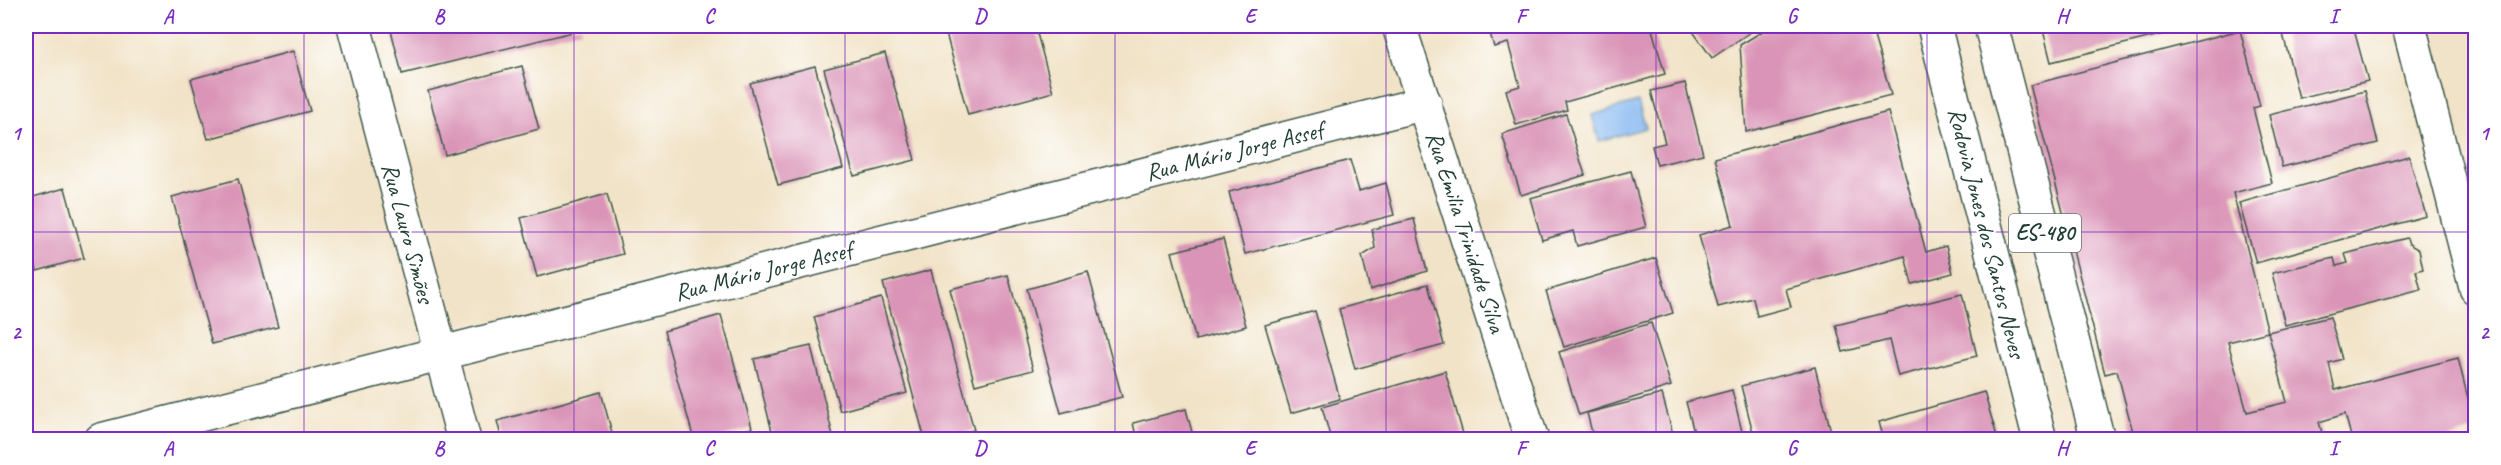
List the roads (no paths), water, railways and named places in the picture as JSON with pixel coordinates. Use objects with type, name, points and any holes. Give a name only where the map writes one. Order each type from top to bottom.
[{"type":"street","name":"Rua Lauro Simões","points":[[354,26],[464,440]]},
{"type":"street","name":"Rua Emilia Trinidade Silva","points":[[1399,26],[1532,440]]},
{"type":"street","name":"Rodovia Jones dos Santos Neves","points":[[1934,26],[2040,440]]},
{"type":"street","name":"ES-480","points":[[1991,26],[2098,440]]},
{"type":"street","points":[[2409,26],[2475,288]]},
{"type":"street","name":"Rua Mário Jorge Assef","points":[[101,440],[1425,103]]},
{"type":"water","points":[[1638,102],[1646,128],[1599,141],[1592,115]]}]
